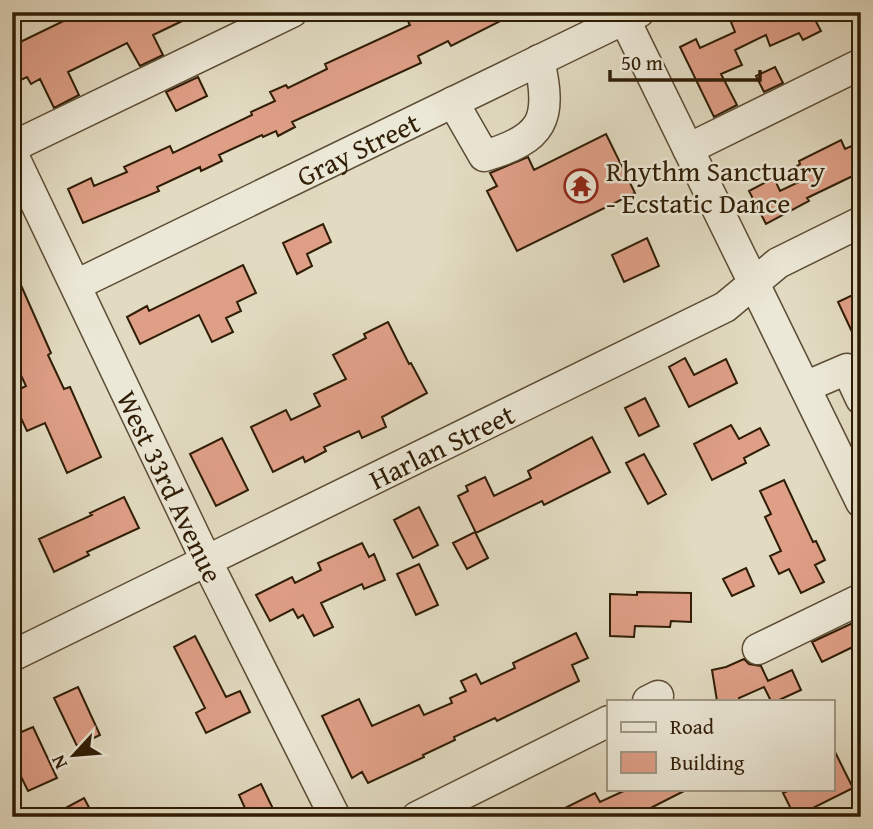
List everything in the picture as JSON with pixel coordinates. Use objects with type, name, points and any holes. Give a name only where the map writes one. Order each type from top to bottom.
[{"type":"street","points":[[12,147],[292,12]]},
{"type":"street","points":[[628,15],[688,149],[861,502]]},
{"type":"street","name":"Gray Street","points":[[76,285],[628,15]]},
{"type":"street","points":[[453,102],[484,156],[514,147],[531,134],[544,116],[545,88],[539,60]]},
{"type":"street","points":[[688,149],[861,64]]},
{"type":"street","name":"West 33rd Avenue","points":[[12,153],[207,562],[335,817]]},
{"type":"street","name":"Harlan Street","points":[[12,656],[725,307],[778,263],[861,222]]},
{"type":"street","points":[[805,387],[847,369],[861,399]]},
{"type":"street","points":[[824,426],[861,408]]},
{"type":"street","points":[[758,649],[861,598]]},
{"type":"street","points":[[417,817],[607,722]]},
{"type":"building","points":[[82,12],[201,12],[153,35],[163,55],[140,66],[127,43],[68,72],[79,95],[54,108],[40,79],[31,84],[27,77],[12,84],[12,46]]},
{"type":"building","points":[[403,12],[518,12],[451,46],[448,41],[418,56],[421,63],[292,122],[295,127],[278,136],[276,131],[263,137],[262,135],[219,155],[222,161],[201,171],[200,167],[157,187],[159,191],[83,223],[68,189],[91,178],[94,186],[127,172],[124,167],[170,146],[173,153],[252,115],[251,112],[275,101],[270,92],[286,85],[288,88],[327,69],[325,64],[410,25]]},
{"type":"building","points":[[752,12],[811,12],[821,31],[803,40],[799,33],[770,46],[766,35],[735,50],[742,65],[721,74],[737,105],[714,117],[680,47],[696,39],[700,48],[735,32],[731,22]]},
{"type":"building","points":[[775,67],[783,83],[764,92],[756,76]]},
{"type":"building","points":[[198,77],[207,96],[176,111],[166,92]]},
{"type":"building","points":[[606,134],[635,193],[517,251],[487,191],[497,186],[490,173],[528,157],[534,170]]},
{"type":"building","points":[[841,140],[845,149],[861,142],[861,172],[807,198],[809,201],[766,224],[749,191],[774,178],[780,191],[803,180],[797,166],[799,161]]},
{"type":"building","points":[[323,224],[331,242],[307,254],[312,266],[297,274],[283,243]]},
{"type":"building","points":[[647,238],[659,266],[624,282],[612,255]]},
{"type":"building","points":[[12,265],[51,353],[48,355],[64,389],[70,387],[101,457],[67,473],[45,423],[27,431],[12,399],[12,393],[26,386],[12,356]]},
{"type":"building","points":[[243,265],[256,293],[237,302],[241,311],[226,318],[233,332],[212,342],[199,315],[140,344],[127,317],[147,306],[149,311]]},
{"type":"building","points":[[861,291],[861,351],[838,302]]},
{"type":"building","points":[[388,322],[427,393],[382,417],[386,427],[362,438],[359,431],[324,447],[326,451],[305,462],[303,457],[273,472],[251,427],[286,410],[291,420],[320,406],[314,394],[346,379],[333,355],[366,338],[364,334]]},
{"type":"building","points":[[685,358],[694,375],[726,359],[737,383],[689,407],[669,367]]},
{"type":"building","points":[[645,398],[659,426],[639,436],[625,408]]},
{"type":"building","points":[[731,425],[739,439],[760,428],[769,445],[744,458],[746,463],[712,480],[694,444]]},
{"type":"building","points":[[592,437],[610,472],[544,505],[542,501],[476,533],[458,496],[468,491],[466,486],[485,477],[494,496],[531,478],[528,471]]},
{"type":"building","points":[[222,438],[248,490],[216,506],[190,454]]},
{"type":"building","points":[[644,454],[666,494],[648,504],[626,463]]},
{"type":"building","points":[[784,480],[813,542],[816,541],[825,560],[815,565],[824,582],[801,593],[789,569],[779,574],[770,556],[781,551],[765,517],[771,514],[760,491]]},
{"type":"building","points":[[124,497],[139,528],[87,552],[89,555],[54,572],[39,539]]},
{"type":"building","points":[[419,507],[438,545],[413,558],[394,520]]},
{"type":"building","points":[[475,532],[488,558],[467,569],[453,543]]},
{"type":"building","points":[[362,543],[369,557],[374,554],[385,580],[364,589],[362,584],[321,603],[333,627],[314,636],[303,615],[298,618],[293,609],[270,621],[256,595],[292,577],[295,583],[321,570],[318,563]]},
{"type":"building","points":[[419,564],[438,605],[416,615],[397,574]]},
{"type":"building","points":[[746,568],[754,586],[732,596],[723,579]]},
{"type":"building","points":[[637,592],[691,593],[691,622],[671,621],[670,627],[635,626],[634,637],[610,636],[610,594],[637,595]]},
{"type":"building","points":[[857,621],[861,629],[861,643],[822,662],[812,642]]},
{"type":"building","points":[[576,633],[588,658],[572,665],[579,681],[497,721],[495,718],[454,737],[455,740],[423,755],[424,757],[368,783],[362,772],[352,778],[322,716],[359,699],[372,726],[419,705],[424,715],[452,703],[450,698],[466,691],[461,681],[476,674],[481,684],[515,668],[513,663]]},
{"type":"building","points":[[195,636],[226,697],[240,691],[250,712],[206,733],[196,713],[205,708],[174,647]]},
{"type":"building","points":[[744,659],[749,664],[761,666],[768,681],[792,670],[801,690],[779,700],[770,700],[764,687],[740,700],[717,700],[712,670]]},
{"type":"building","points":[[78,687],[100,735],[77,746],[54,698]]},
{"type":"building","points":[[33,727],[57,778],[28,791],[12,758],[12,736]]},
{"type":"building","points":[[834,750],[853,788],[795,817],[783,793],[790,790],[834,790]]},
{"type":"building","points":[[261,784],[277,817],[249,817],[239,795]]},
{"type":"building","points":[[626,790],[686,790],[633,817],[547,817],[595,793],[600,802]]},
{"type":"building","points":[[84,798],[94,817],[49,817]]},
{"type":"place","name":"Rhythm Sanctuary - Ecstatic Dance","points":[[581,186]]}]
